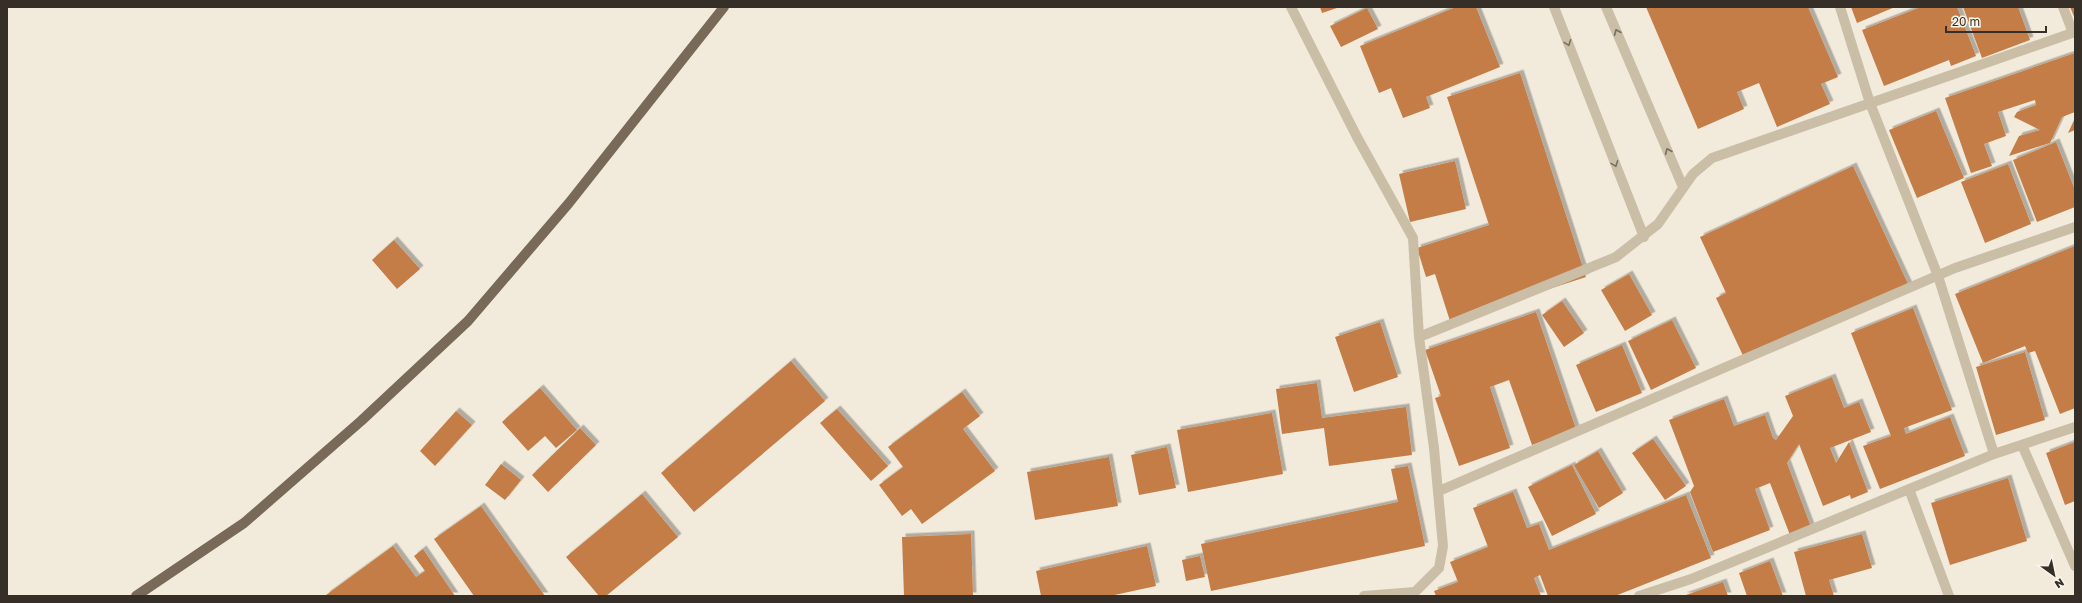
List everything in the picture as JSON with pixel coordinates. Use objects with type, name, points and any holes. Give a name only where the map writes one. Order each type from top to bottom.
[{"type":"main road","points":[[136,596],[244,524],[361,421],[468,321],[569,203],[724,7]]},
{"type":"street","points":[[1291,7],[1357,138],[1413,238],[1419,337],[1439,491],[1443,546],[1439,568],[1416,594],[1364,596]]},
{"type":"street","points":[[1554,7],[1644,237]]},
{"type":"street","points":[[1606,7],[1683,187]]},
{"type":"street","points":[[1840,7],[1870,103],[1938,276],[1994,454]]},
{"type":"street","points":[[1419,337],[1616,257],[1644,237],[1658,224],[1693,174],[1712,158],[2074,33],[2063,7]]},
{"type":"street","points":[[1439,491],[1955,268],[2075,227]]},
{"type":"street","points":[[1639,596],[1691,579],[1994,454],[2075,427]]},
{"type":"street","points":[[2022,445],[2075,566]]},
{"type":"street","points":[[1909,489],[1949,596]]},
{"type":"building","points":[[1320,7],[1340,7],[1322,13]]},
{"type":"building","points":[[1456,7],[1476,7],[1500,67],[1426,97],[1430,108],[1403,118],[1391,88],[1379,93],[1360,46]]},
{"type":"building","points":[[1646,7],[1808,7],[1838,77],[1821,84],[1830,104],[1777,127],[1759,83],[1737,92],[1744,109],[1698,129]]},
{"type":"building","points":[[1851,7],[1895,7],[1857,23]]},
{"type":"building","points":[[1921,7],[1957,7],[1976,56],[1951,66],[1949,60],[1884,86],[1862,30]]},
{"type":"building","points":[[1963,7],[2018,7],[2030,40],[1982,58]]},
{"type":"building","points":[[2070,7],[2075,7],[2075,19]]},
{"type":"building","points":[[1367,8],[1378,29],[1341,47],[1330,26]]},
{"type":"building","points":[[2075,53],[2075,112],[2062,117],[2050,143],[2009,156],[2019,136],[2040,130],[2014,117],[2017,112],[2036,105],[2035,100],[1998,112],[2006,136],[1984,144],[1992,166],[1971,173],[1945,98]]},
{"type":"building","points":[[1520,73],[1586,277],[1450,321],[1435,274],[1426,277],[1417,248],[1489,225],[1447,97]]},
{"type":"building","points":[[1936,111],[1964,178],[1917,198],[1889,130]]},
{"type":"building","points":[[2075,118],[2075,130],[2068,133]]},
{"type":"building","points":[[2056,142],[2075,190],[2075,207],[2037,222],[2013,160]]},
{"type":"building","points":[[1455,161],[1466,209],[1410,222],[1399,174]]},
{"type":"building","points":[[2008,164],[2031,224],[1985,243],[1961,182]]},
{"type":"building","points":[[1853,166],[1909,286],[1746,362],[1716,298],[1726,293],[1700,237]]},
{"type":"building","points":[[394,240],[420,269],[397,289],[372,260]]},
{"type":"building","points":[[2075,246],[2075,408],[2060,414],[2035,351],[2028,353],[2025,346],[1983,363],[1955,294]]},
{"type":"building","points":[[1629,274],[1652,315],[1625,331],[1601,290]]},
{"type":"building","points":[[1562,301],[1584,333],[1564,347],[1542,315]]},
{"type":"building","points":[[1913,308],[1952,410],[1904,428],[1906,434],[1950,417],[1965,456],[1880,489],[1863,446],[1891,436],[1851,333]]},
{"type":"building","points":[[1536,312],[1576,429],[1532,445],[1509,380],[1490,387],[1510,448],[1459,466],[1435,398],[1441,396],[1425,350]]},
{"type":"building","points":[[1672,320],[1696,368],[1651,390],[1628,341]]},
{"type":"building","points":[[1380,322],[1398,377],[1354,392],[1335,337]]},
{"type":"building","points":[[1622,345],[1642,393],[1596,412],[1576,365]]},
{"type":"building","points":[[2025,352],[2045,420],[1996,435],[1976,367]]},
{"type":"building","points":[[791,361],[825,401],[694,512],[661,473]]},
{"type":"building","points":[[1832,377],[1844,408],[1859,402],[1871,432],[1830,448],[1836,463],[1849,442],[1868,492],[1851,499],[1850,495],[1823,506],[1799,444],[1787,463],[1811,527],[1790,535],[1770,483],[1755,489],[1770,530],[1713,552],[1690,492],[1694,486],[1669,420],[1724,399],[1734,426],[1765,415],[1773,438],[1776,440],[1793,416],[1785,396]]},
{"type":"building","points":[[1317,383],[1322,418],[1406,407],[1412,455],[1329,466],[1324,428],[1282,434],[1276,389]]},
{"type":"building","points":[[540,388],[577,430],[556,448],[545,436],[528,451],[502,422]]},
{"type":"building","points":[[962,392],[980,416],[963,429],[995,471],[922,524],[911,509],[902,516],[879,485],[903,467],[888,447]]},
{"type":"building","points":[[837,409],[888,466],[871,481],[820,423]]},
{"type":"building","points":[[456,411],[472,425],[435,466],[420,451]]},
{"type":"building","points":[[1272,413],[1283,474],[1188,492],[1177,430]]},
{"type":"building","points":[[580,428],[596,445],[548,492],[532,475]]},
{"type":"building","points":[[1653,439],[1686,486],[1665,500],[1632,453]]},
{"type":"building","points":[[2075,442],[2075,501],[2065,505],[2046,453]]},
{"type":"building","points":[[1167,447],[1176,488],[1139,495],[1131,455]]},
{"type":"building","points":[[1598,451],[1623,493],[1599,508],[1574,465]]},
{"type":"building","points":[[1109,457],[1118,506],[1035,520],[1027,472]]},
{"type":"building","points":[[501,464],[521,480],[505,500],[485,485]]},
{"type":"building","points":[[1572,465],[1596,514],[1552,536],[1528,487]]},
{"type":"building","points":[[1408,466],[1425,546],[1211,591],[1201,544],[1398,502],[1391,469]]},
{"type":"building","points":[[2008,478],[2027,541],[1950,565],[1931,503]]},
{"type":"building","points":[[1513,492],[1527,528],[1539,524],[1549,550],[1686,495],[1711,558],[1615,596],[1548,596],[1540,575],[1534,578],[1541,596],[1436,596],[1434,591],[1458,582],[1450,562],[1488,547],[1473,508]]},
{"type":"building","points":[[642,494],[678,537],[606,596],[599,596],[566,557]]},
{"type":"building","points":[[481,506],[545,596],[474,596],[434,539]]},
{"type":"building","points":[[971,534],[973,596],[904,596],[902,537]]},
{"type":"building","points":[[1862,534],[1872,568],[1829,580],[1834,596],[1806,596],[1794,552]]},
{"type":"building","points":[[393,546],[416,577],[425,571],[414,556],[423,549],[455,596],[326,595]]},
{"type":"building","points":[[1147,546],[1156,586],[1110,596],[1041,596],[1036,571]]},
{"type":"building","points":[[1200,556],[1205,577],[1186,581],[1182,560]]},
{"type":"building","points":[[1770,561],[1783,596],[1747,596],[1739,573]]},
{"type":"building","points":[[1723,582],[1728,596],[1683,596]]}]
